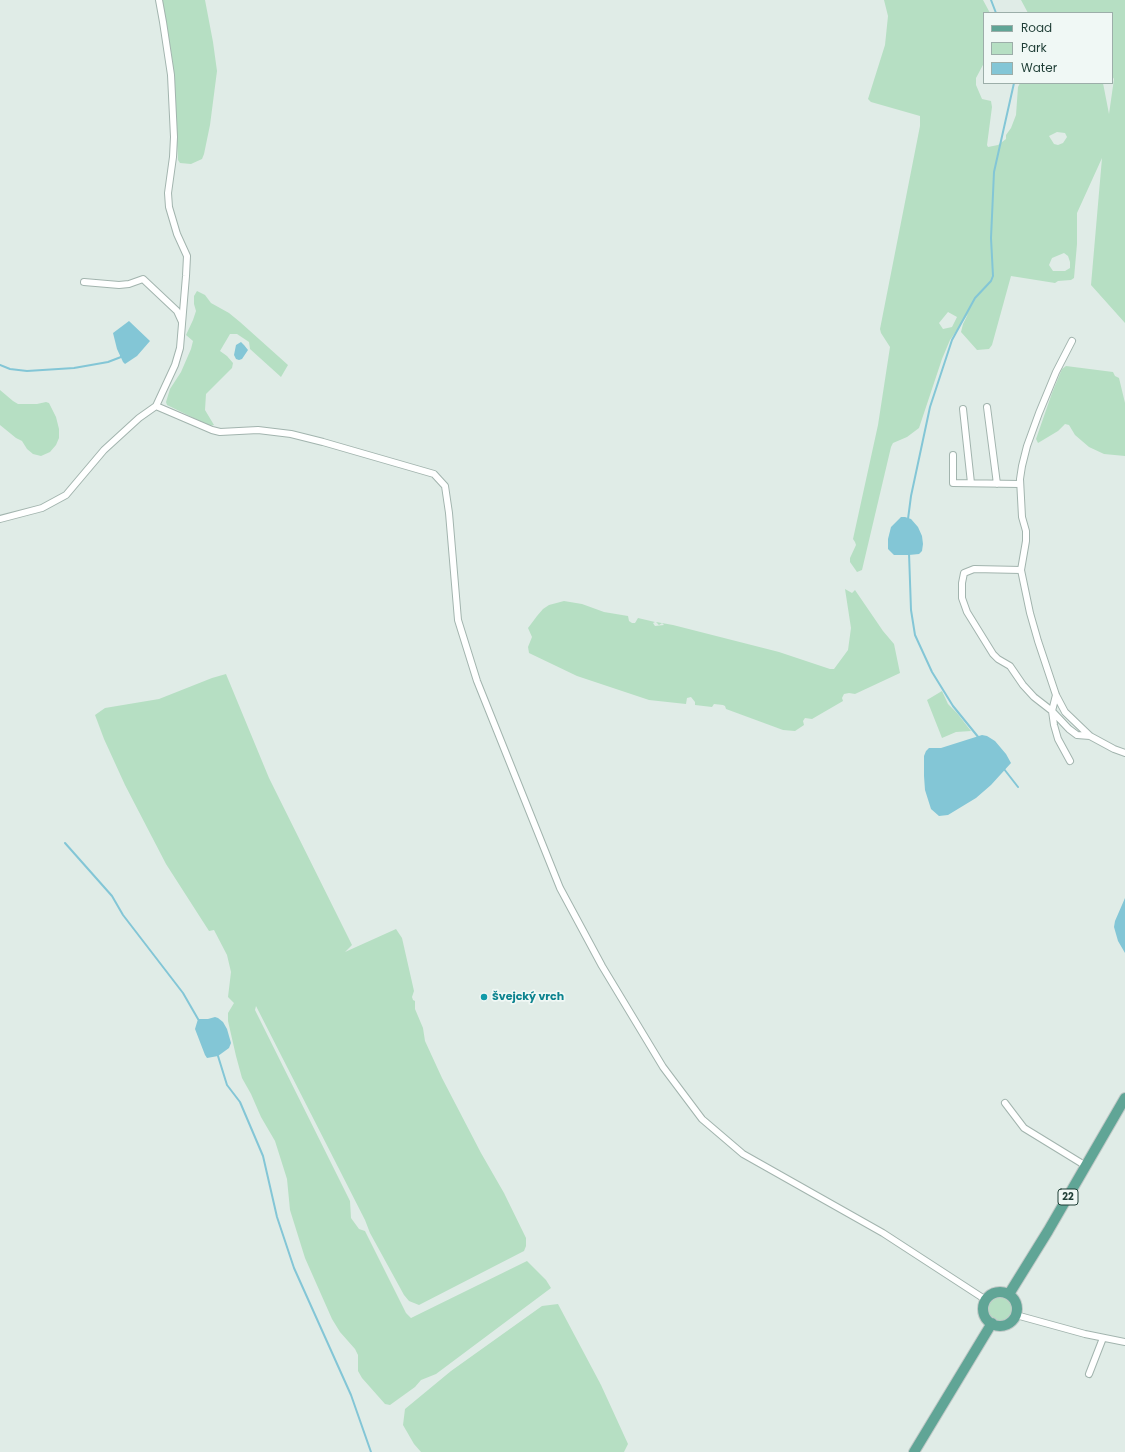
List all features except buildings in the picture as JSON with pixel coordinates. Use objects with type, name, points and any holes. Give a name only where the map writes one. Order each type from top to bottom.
[{"type":"main road","name":"22","points":[[1009,1294],[1125,1098]]},
{"type":"main road","points":[[998,1292],[1009,1294],[1017,1305],[1016,1315],[1012,1321],[1006,1325],[998,1326],[992,1323],[984,1314],[986,1300],[991,1295],[998,1292]]},
{"type":"main road","points":[[914,1452],[992,1323]]},
{"type":"street","points":[[0,518],[42,508],[66,495],[104,450],[139,418],[156,406],[175,365],[180,348],[183,323],[186,256],[177,234],[169,207],[168,193],[174,137],[171,75],[164,22],[159,0]]},
{"type":"street","points":[[84,282],[119,285],[129,284],[143,279],[177,311],[183,323]]},
{"type":"street","points":[[1072,341],[1056,372],[1027,446],[1020,479],[1022,517],[1026,531],[1026,541],[1021,570],[1030,613],[1056,695],[1065,712],[1090,736],[1114,749],[1125,753]]},
{"type":"street","points":[[156,406],[216,431],[258,430],[291,434],[434,474],[440,479],[445,486],[447,499],[458,620],[477,681],[560,888],[602,966],[663,1067],[702,1119],[743,1154],[884,1233],[986,1300]]},
{"type":"street","points":[[987,407],[997,484]]},
{"type":"street","points":[[963,409],[971,483]]},
{"type":"street","points":[[952,455],[953,483],[1020,484]]},
{"type":"street","points":[[1021,570],[985,569],[968,570],[964,573],[962,598],[967,612],[993,654],[998,659],[1010,666],[1030,693],[1052,711],[1077,735],[1090,736]]},
{"type":"street","points":[[1056,695],[1052,711],[1058,739],[1070,761]]},
{"type":"street","points":[[1005,1103],[1024,1128],[1086,1166]]},
{"type":"street","points":[[1016,1315],[1042,1323],[1125,1342]]},
{"type":"street","points":[[1090,1374],[1103,1338]]},
{"type":"green space","points":[[162,0],[205,0],[213,42],[217,71],[210,125],[202,159],[191,164],[180,163],[178,160],[172,57]]},
{"type":"green space","points":[[884,0],[983,0],[989,12],[983,12],[983,65],[976,78],[976,85],[982,99],[991,101],[992,107],[988,147],[998,145],[1006,139],[1006,135],[1011,128],[1016,115],[1020,84],[1103,84],[1109,114],[1114,79],[1113,12],[1027,12],[1021,0],[1125,0],[1125,323],[1091,285],[1102,158],[1077,213],[1077,244],[1074,278],[1055,283],[1011,276],[992,345],[989,349],[977,350],[961,332],[968,314],[950,340],[942,359],[919,428],[907,437],[893,443],[891,447],[862,570],[857,572],[850,562],[850,558],[856,545],[853,539],[878,425],[890,347],[880,329],[920,126],[920,116],[871,102],[868,99],[885,45],[888,16]],"holes":[[[1057,132],[1065,133],[1067,137],[1063,143],[1058,145],[1054,144],[1049,136]],[[1064,253],[1068,256],[1070,268],[1065,271],[1053,271],[1049,265],[1052,258]],[[948,312],[957,317],[952,327],[943,329],[939,323]]]},
{"type":"green space","points":[[197,291],[205,295],[211,303],[229,313],[288,365],[281,377],[250,349],[249,342],[237,334],[230,334],[220,351],[233,363],[232,368],[206,394],[205,410],[214,425],[210,426],[167,405],[166,402],[170,389],[181,372],[191,349],[193,341],[186,335],[196,311],[194,296]]},
{"type":"green space","points":[[1066,366],[1113,372],[1115,376],[1119,378],[1125,403],[1125,456],[1104,454],[1089,447],[1075,435],[1069,425],[1065,424],[1058,431],[1038,443],[1036,439],[1052,393],[1062,369]]},
{"type":"green space","points":[[0,390],[18,404],[49,403],[56,417],[59,429],[59,438],[56,445],[50,452],[41,456],[33,454],[27,449],[22,441],[0,425]]},
{"type":"green space","points":[[845,589],[852,593],[855,590],[883,631],[894,644],[900,673],[855,694],[844,694],[842,698],[843,701],[812,719],[805,718],[803,721],[804,725],[795,731],[783,730],[726,709],[723,705],[714,704],[712,707],[695,705],[695,702],[691,697],[687,698],[686,704],[649,700],[577,676],[529,653],[528,647],[532,637],[528,628],[543,609],[549,605],[564,601],[582,604],[604,612],[628,616],[629,621],[632,623],[635,623],[638,618],[655,622],[653,623],[655,626],[664,625],[662,623],[779,652],[834,669],[848,650],[851,628]]},
{"type":"green space","points":[[226,674],[269,778],[352,945],[345,952],[396,929],[402,938],[414,991],[412,997],[415,1001],[415,1009],[423,1028],[425,1041],[442,1078],[481,1153],[504,1193],[526,1238],[526,1246],[524,1251],[419,1305],[409,1301],[404,1295],[370,1233],[365,1220],[256,1006],[255,1010],[350,1201],[351,1218],[359,1229],[365,1231],[406,1313],[411,1318],[527,1261],[546,1280],[551,1288],[436,1374],[421,1380],[415,1387],[390,1405],[385,1404],[362,1378],[358,1371],[358,1355],[332,1319],[305,1258],[290,1210],[287,1179],[275,1141],[261,1117],[242,1078],[236,1056],[228,1021],[228,1013],[234,1003],[228,997],[231,972],[227,955],[214,930],[209,931],[166,864],[125,785],[95,715],[105,708],[159,699]]},
{"type":"green space","points":[[942,691],[948,704],[971,731],[956,732],[942,738],[927,700]]},
{"type":"green space","points":[[1000,1296],[1009,1300],[1013,1309],[1009,1318],[1000,1322],[991,1318],[987,1309],[991,1300]]},
{"type":"green space","points":[[558,1304],[601,1385],[628,1444],[624,1452],[421,1452],[414,1444],[403,1425],[405,1409],[451,1371],[542,1306]]},
{"type":"water","points":[[129,321],[150,341],[137,356],[125,364],[117,349],[113,333]]},
{"type":"water","points":[[241,342],[248,350],[242,359],[239,360],[236,359],[234,355],[236,345]]},
{"type":"water","points":[[901,517],[911,519],[918,527],[922,536],[923,544],[922,551],[919,554],[894,555],[888,549],[888,539],[891,527]]},
{"type":"water","points":[[982,735],[995,741],[1006,754],[1011,763],[991,785],[976,798],[948,815],[939,816],[931,809],[925,790],[924,756],[926,751],[929,748],[941,748]]},
{"type":"water","points":[[1125,898],[1125,953],[1118,941],[1114,927]]},
{"type":"water","points":[[215,1017],[223,1022],[227,1029],[231,1043],[229,1048],[218,1056],[207,1058],[195,1029],[198,1019]]},
{"type":"waterway","points":[[991,0],[996,12]]},
{"type":"waterway","points":[[908,519],[911,496],[930,407],[952,340],[975,298],[991,281],[993,276],[991,238],[994,172],[1014,84]]},
{"type":"waterway","points":[[0,365],[10,369],[27,371],[74,368],[108,362],[121,357],[121,355]]},
{"type":"waterway","points":[[909,553],[911,610],[915,635],[932,672],[953,706],[979,738]]},
{"type":"waterway","points":[[1004,769],[1018,787]]},
{"type":"waterway","points":[[65,843],[112,896],[123,915],[183,993],[198,1019]]},
{"type":"waterway","points":[[218,1056],[227,1085],[240,1102],[263,1156],[277,1217],[294,1268],[351,1395],[371,1452]]},
{"type":"place","name":"Švejcký vrch","points":[[484,997]]}]
